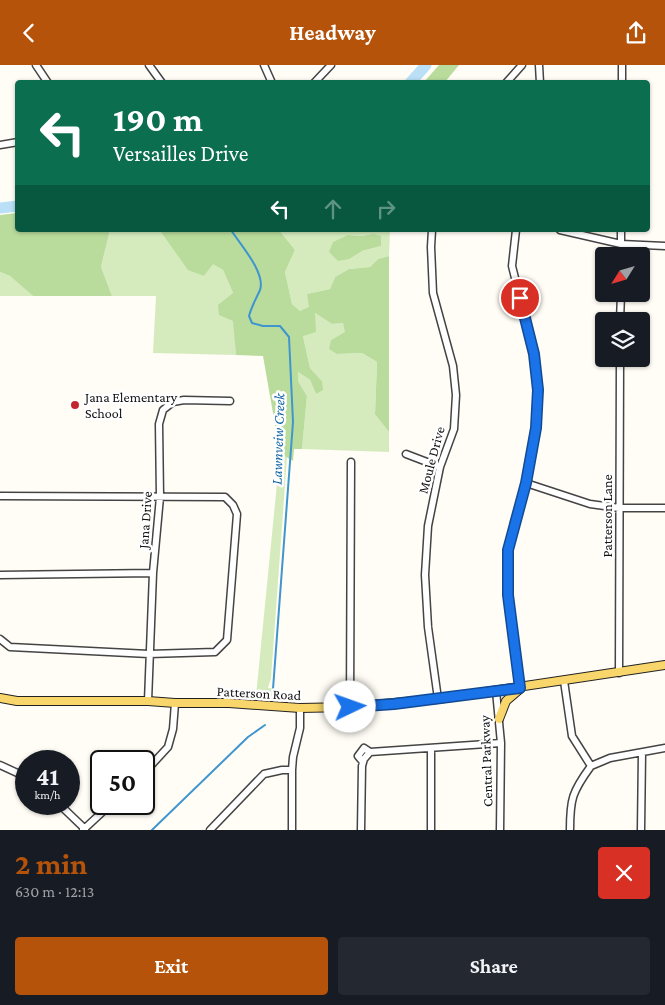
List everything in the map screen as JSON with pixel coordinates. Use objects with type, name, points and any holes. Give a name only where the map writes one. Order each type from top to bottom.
[{"type":"main road","name":"Patterson Road","points":[[0,698],[16,701],[148,701],[230,703],[300,708],[350,707],[438,699],[665,665]]},
{"type":"main road","points":[[499,719],[506,701],[520,688]]},
{"type":"street","points":[[36,65],[46,80]]},
{"type":"street","points":[[149,65],[160,80]]},
{"type":"street","points":[[264,65],[271,80]]},
{"type":"street","points":[[317,80],[330,65]]},
{"type":"street","points":[[509,80],[522,65]]},
{"type":"street","points":[[539,65],[540,80]]},
{"type":"street","points":[[622,65],[622,80]]},
{"type":"street","points":[[0,145],[15,142]]},
{"type":"street","name":"Moule Drive","points":[[432,232],[433,293],[453,366],[456,395],[454,429],[440,467],[428,525],[425,575],[428,627],[438,699]]},
{"type":"street","points":[[516,232],[512,266],[534,354],[538,390],[536,428],[526,483],[508,550],[508,595],[520,688]]},
{"type":"street","points":[[569,232],[621,244],[665,246]]},
{"type":"street","points":[[621,232],[621,244]]},
{"type":"street","name":"Patterson Lane","points":[[619,673],[620,367]]},
{"type":"street","name":"Jana Drive","points":[[148,701],[153,573],[160,497],[160,423],[164,410],[173,402],[230,401]]},
{"type":"street","points":[[406,454],[440,467]]},
{"type":"street","points":[[350,707],[351,462]]},
{"type":"street","points":[[526,483],[590,504],[619,508],[665,508]]},
{"type":"street","points":[[0,496],[225,497],[233,505],[237,514],[227,640],[216,652],[149,654],[10,647],[0,639]]},
{"type":"street","points":[[0,575],[153,573]]},
{"type":"street","points":[[564,681],[572,736],[591,766]]},
{"type":"street","name":"Central Parkway","points":[[496,691],[501,743],[500,830]]},
{"type":"street","points":[[155,761],[168,747],[173,729],[174,703]]},
{"type":"street","points":[[292,830],[292,770],[300,728],[300,708]]},
{"type":"street","points":[[362,830],[363,762],[370,752],[501,743]]},
{"type":"street","points":[[431,830],[432,748]]},
{"type":"street","points":[[570,830],[570,804],[578,785],[591,766],[610,758],[665,748]]},
{"type":"street","points":[[641,830],[642,753]]},
{"type":"street","points":[[0,765],[15,772]]},
{"type":"street","points":[[210,830],[264,775],[282,769],[292,770]]},
{"type":"street","points":[[70,815],[84,829],[99,815]]},
{"type":"green space","points":[[439,65],[459,65],[447,80],[426,80]]},
{"type":"green space","points":[[15,213],[15,232],[110,232],[101,267],[112,296],[33,296],[10,276],[0,272],[0,215]]},
{"type":"green space","points":[[110,232],[162,232],[204,276],[213,263],[223,270],[233,293],[236,355],[153,353],[156,296],[112,296],[101,267]]},
{"type":"green space","points":[[161,232],[281,232],[295,250],[285,272],[292,304],[300,311],[309,307],[307,294],[330,289],[335,277],[349,269],[370,267],[378,259],[389,256],[389,432],[375,414],[377,362],[362,353],[337,354],[329,349],[331,340],[345,332],[343,323],[332,324],[315,313],[316,332],[303,336],[310,368],[322,381],[323,390],[316,394],[310,380],[298,372],[298,381],[307,396],[302,449],[294,449],[293,461],[280,453],[263,356],[236,355],[233,321],[219,315],[218,305],[233,293],[223,270],[213,264],[204,276],[188,270]]},
{"type":"green space","points":[[281,232],[390,232],[389,256],[378,259],[370,267],[349,269],[335,277],[330,289],[307,294],[310,308],[300,311],[292,304],[285,272],[295,250]],"holes":[[[373,234],[381,246],[362,251],[348,235],[362,236]]]},
{"type":"green space","points":[[373,234],[381,236],[381,246],[362,251],[349,259],[338,261],[329,252],[333,242],[348,235],[362,236]]},
{"type":"green space","points":[[0,272],[10,276],[33,296],[0,296]]},
{"type":"green space","points":[[315,313],[332,324],[343,323],[346,332],[331,340],[337,354],[362,353],[377,362],[375,413],[389,432],[389,452],[302,449],[307,396],[298,381],[298,372],[310,380],[316,394],[322,381],[310,368],[303,336]]},
{"type":"green space","points":[[280,453],[287,457],[271,678],[268,688],[277,689],[277,697],[256,696]]},
{"type":"waterway","points":[[413,80],[426,65]]},
{"type":"waterway","points":[[0,208],[15,206]]},
{"type":"waterway","name":"Lawnveiw Creek","points":[[232,232],[256,267],[261,283],[249,316],[252,323],[263,326],[280,326],[289,337],[293,422],[273,689]]},
{"type":"waterway","name":"Lawnveiw Creek","points":[[152,830],[248,737],[265,725]]},
{"type":"place","name":"Jana Elementary School","points":[[75,405]]},
{"type":"route","points":[[350,707],[394,704],[520,688],[508,595],[508,550],[526,483],[536,428],[538,390],[534,354],[520,298]]}]
